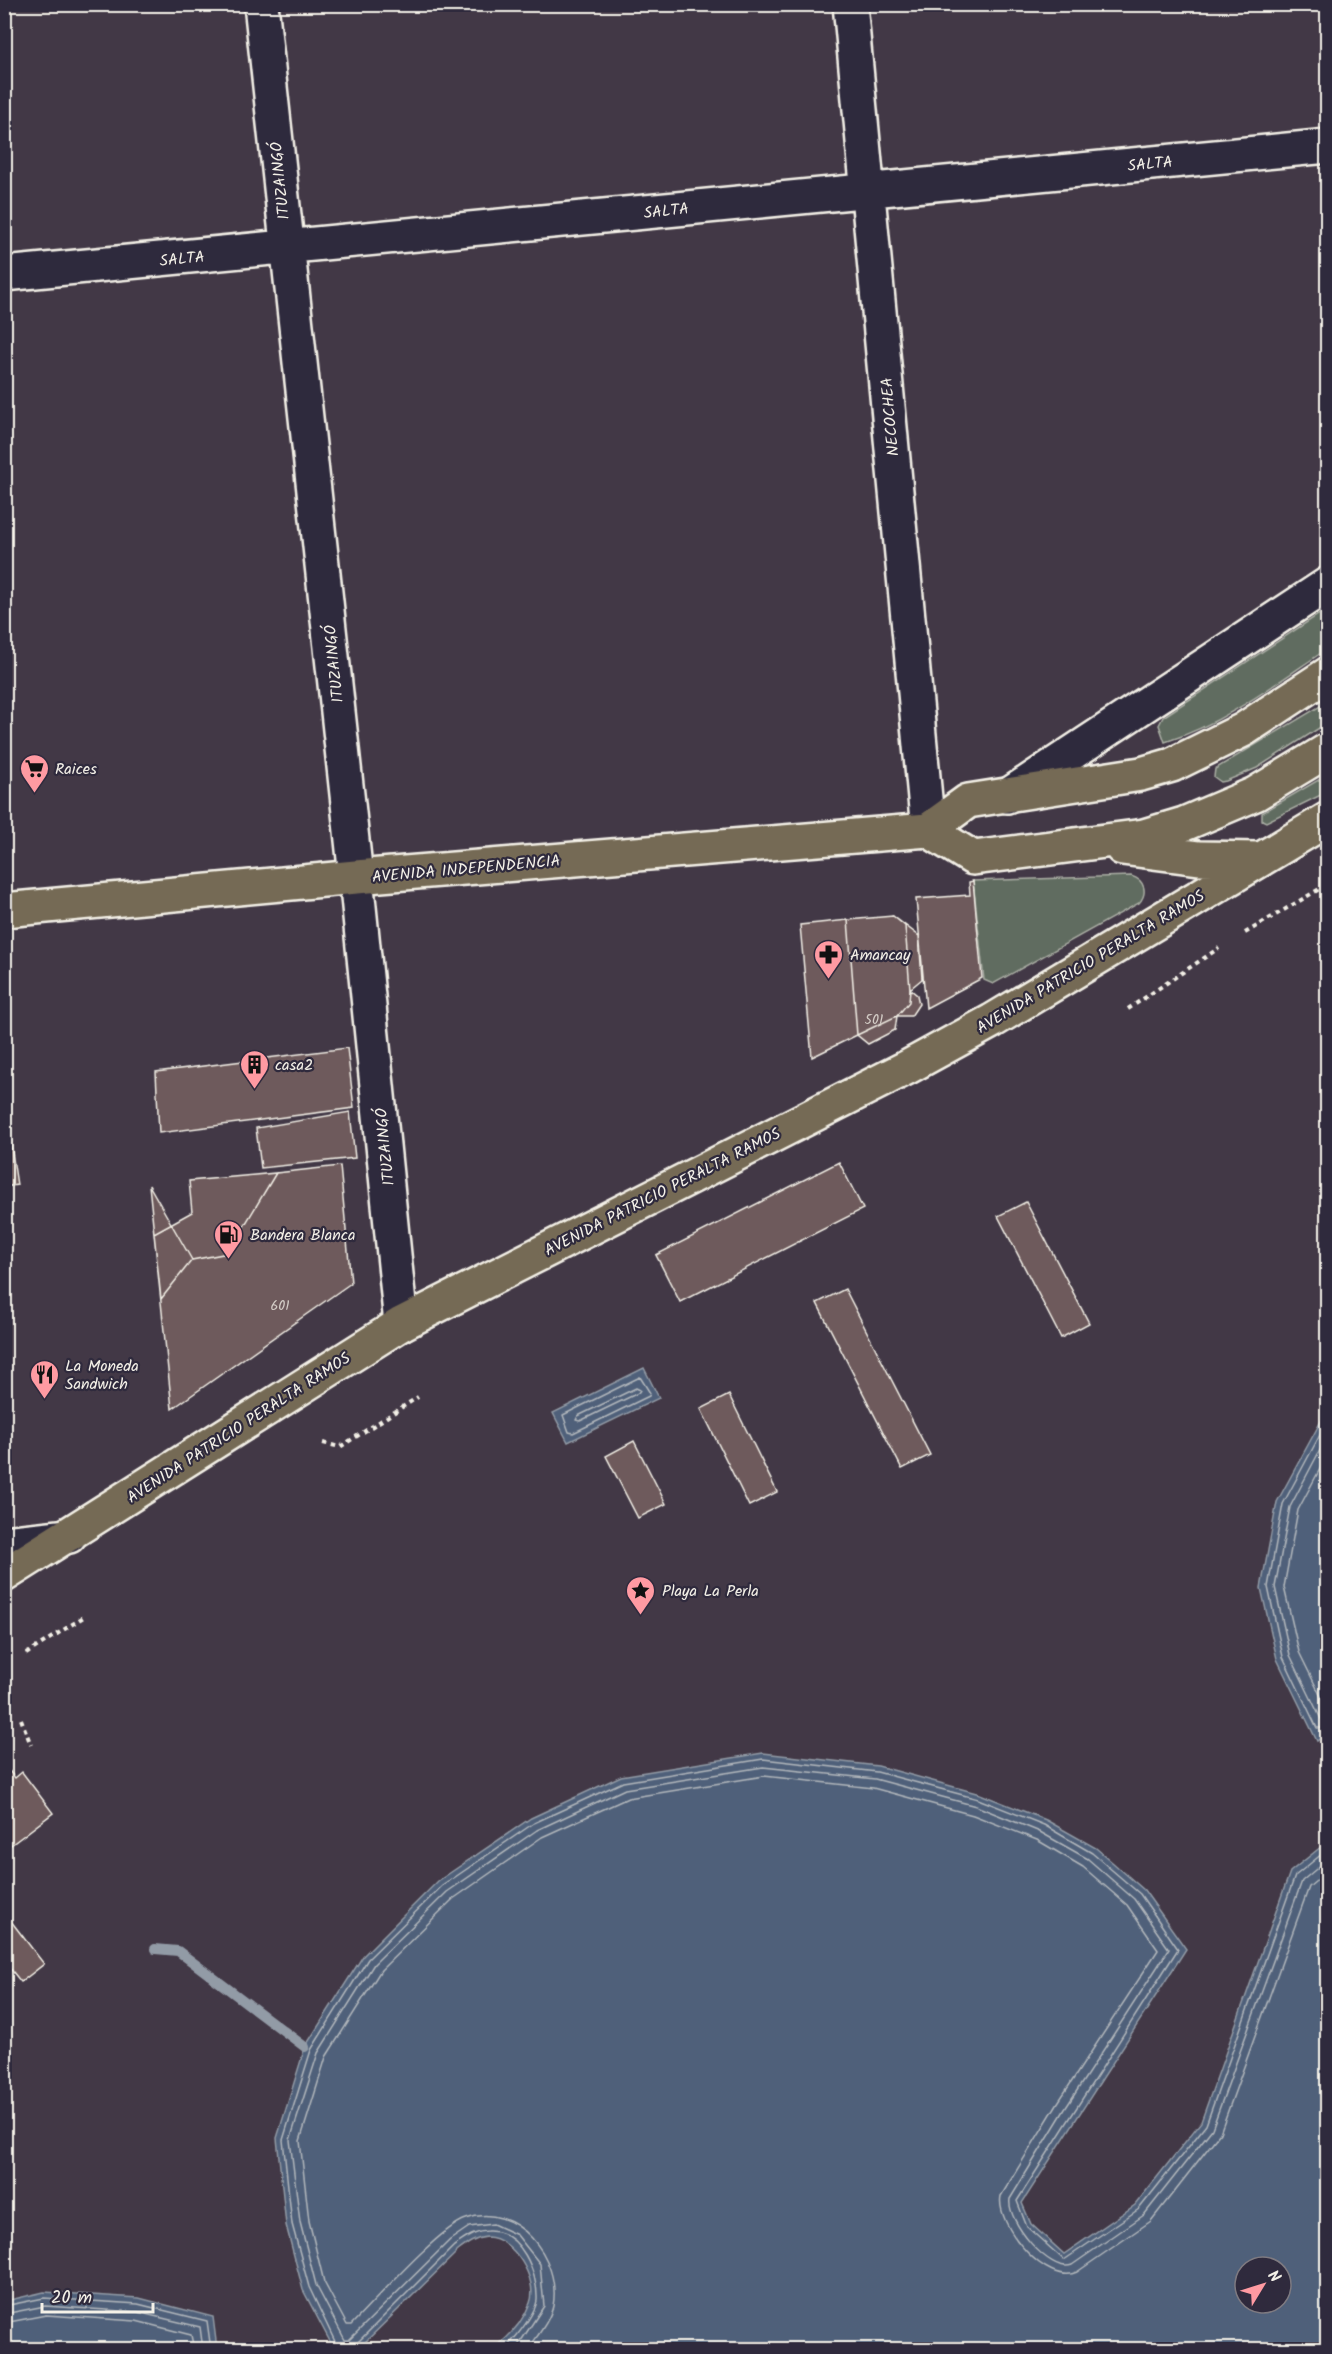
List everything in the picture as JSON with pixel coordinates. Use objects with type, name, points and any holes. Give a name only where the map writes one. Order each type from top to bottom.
[{"type":"main road","points":[[1328,674],[1243,730],[1172,765],[1141,774],[968,801],[928,830],[973,858],[1144,836],[1184,824],[1255,794],[1328,750]]},
{"type":"main road","name":"AVENIDA PATRICIO PERALTA RAMOS","points":[[4,1575],[401,1324],[908,1067],[1154,925],[1258,859],[1328,819]]},
{"type":"main road","name":"AVENIDA INDEPENDENCIA","points":[[4,910],[356,877],[928,830]]},
{"type":"main road","points":[[1090,844],[1199,858],[1258,859]]},
{"type":"street","name":"ITUZAINGÓ","points":[[261,4],[356,877],[401,1324]]},
{"type":"street","name":"NECOCHEA","points":[[850,4],[928,830]]},
{"type":"street","name":"SALTA","points":[[4,274],[1328,146]]},
{"type":"street","points":[[1006,796],[1328,584]]},
{"type":"street","points":[[4,1543],[69,1536]]},
{"type":"path","points":[[1245,933],[1328,884]]},
{"type":"path","points":[[1128,1009],[1219,948]]},
{"type":"path","points":[[323,1443],[340,1447],[418,1397]]},
{"type":"path","points":[[26,1654],[85,1616]]},
{"type":"path","points":[[21,1719],[31,1745]]},
{"type":"green space","points":[[1327,609],[1327,649],[1229,713],[1165,742],[1159,725],[1163,717]]},
{"type":"green space","points":[[1327,702],[1327,723],[1257,768],[1226,781],[1221,782],[1214,777],[1215,769]]},
{"type":"green space","points":[[1327,775],[1327,792],[1266,822],[1262,820],[1262,813]]},
{"type":"green space","points":[[1131,876],[1139,880],[1144,887],[1144,895],[1139,903],[993,984],[984,980],[973,881]]},
{"type":"water","points":[[644,1368],[659,1398],[568,1442],[553,1413]]},
{"type":"water","points":[[1327,1410],[1328,1732],[1317,1741],[1277,1659],[1261,1588],[1277,1502]]},
{"type":"water","points":[[763,1753],[878,1766],[980,1794],[1046,1820],[1096,1848],[1144,1890],[1186,1949],[1022,2203],[1031,2224],[1064,2254],[1135,2205],[1201,2122],[1290,1872],[1327,1842],[1327,2349],[493,2349],[519,2323],[527,2310],[532,2294],[531,2283],[522,2261],[506,2244],[487,2237],[475,2240],[458,2251],[358,2349],[334,2349],[303,2290],[286,2225],[277,2138],[305,2047],[363,1956],[438,1881],[531,1818],[621,1776]]},
{"type":"water","points":[[44,2292],[139,2298],[213,2317],[217,2349],[5,2349],[5,2301]]},
{"type":"building","points":[[973,881],[982,978],[926,1008],[916,899],[970,895],[969,882]]},
{"type":"building","points":[[893,916],[905,926],[909,1002],[897,1016],[857,1035],[848,920]]},
{"type":"building","points":[[893,916],[919,936],[922,979],[910,989],[917,995],[919,1004],[911,1016],[897,1016],[895,1030],[868,1044],[857,1035],[848,920]]},
{"type":"building","name":"Amancay","points":[[848,920],[857,1035],[812,1057],[800,925]]},
{"type":"building","name":"casa2","points":[[347,1048],[354,1108],[159,1133],[156,1072]]},
{"type":"building","points":[[4,1099],[17,1185],[4,1187]]},
{"type":"building","points":[[350,1112],[355,1158],[261,1168],[256,1128]]},
{"type":"building","points":[[839,1162],[863,1209],[680,1302],[656,1255]]},
{"type":"building","points":[[340,1166],[351,1283],[172,1409],[149,1185],[192,1260],[228,1253],[276,1173]]},
{"type":"building","points":[[276,1173],[228,1253],[192,1260],[161,1299],[154,1233],[192,1212],[189,1181]]},
{"type":"building","points":[[1026,1202],[1089,1323],[1061,1338],[998,1216]]},
{"type":"building","points":[[845,1289],[930,1455],[902,1469],[817,1303]]},
{"type":"building","points":[[729,1395],[777,1492],[749,1506],[701,1409]]},
{"type":"building","points":[[634,1441],[666,1504],[638,1518],[606,1456]]},
{"type":"building","points":[[4,1765],[15,1778],[22,1772],[53,1813],[11,1845],[4,1836]]},
{"type":"building","points":[[4,1912],[44,1964],[21,1982],[4,1961]]},
{"type":"waterway","points":[[155,1949],[178,1951],[305,2047]]},
{"type":"place","name":"Raices","points":[[34,794]]},
{"type":"place","name":"Amancay","points":[[829,980]]},
{"type":"place","name":"casa2","points":[[254,1090]]},
{"type":"place","name":"Bandera Blanca","points":[[229,1260]]},
{"type":"place","name":"La Moneda Sandwich","points":[[44,1400]]},
{"type":"place","name":"Playa La Perla","points":[[641,1616]]}]
